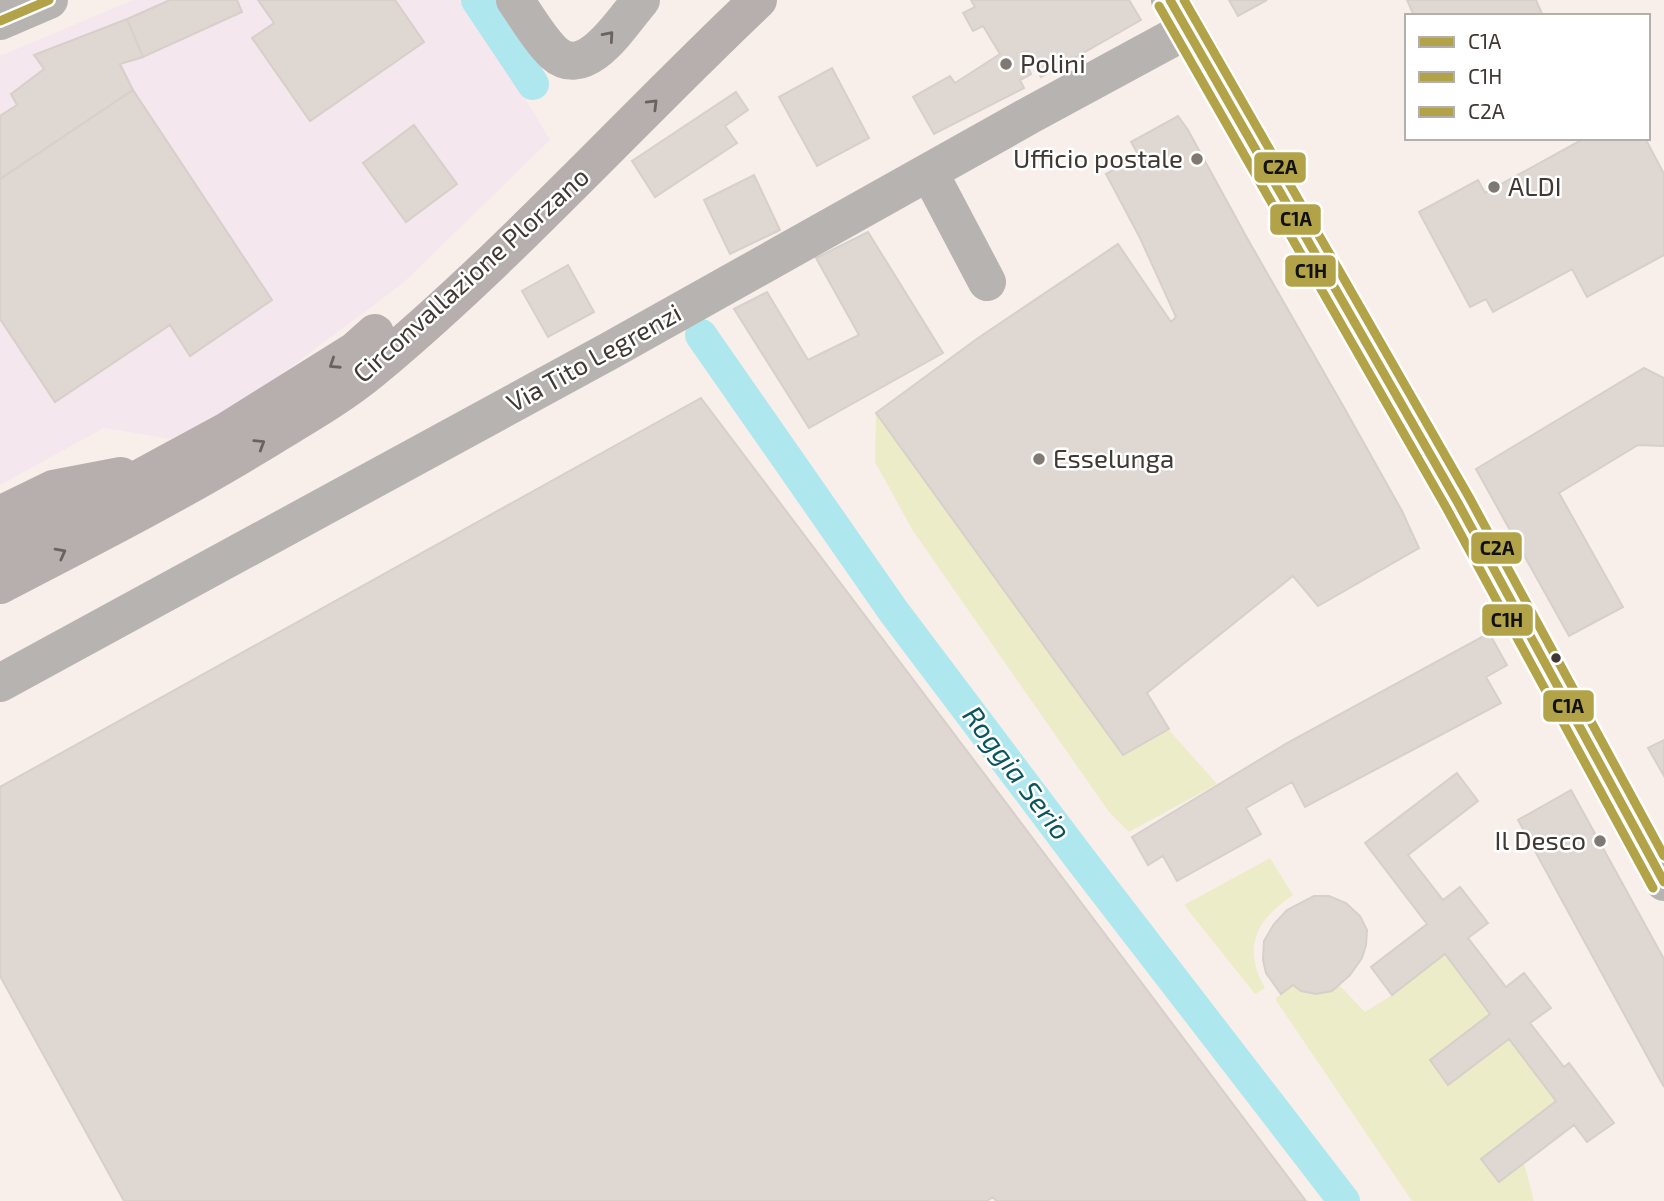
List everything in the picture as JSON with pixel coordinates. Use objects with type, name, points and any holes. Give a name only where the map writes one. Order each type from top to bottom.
[{"type":"highway","name":"Circonvallazione Plorzano","points":[[0,554],[235,426],[356,350],[458,261],[583,140],[720,0]]},
{"type":"highway","name":"Circonvallazione Plorzano","points":[[0,585],[219,469],[370,372],[597,160],[758,0]]},
{"type":"highway","points":[[0,515],[53,489],[157,469]]},
{"type":"street","points":[[0,21],[48,0]]},
{"type":"street","points":[[515,0],[548,46],[557,55],[571,62],[583,60],[595,52],[641,0]]},
{"type":"street","points":[[1179,15],[1463,512],[1664,883]]},
{"type":"street","name":"Via Tito Legrenzi","points":[[0,683],[600,357],[929,173],[1032,114],[1179,15]]},
{"type":"street","points":[[929,173],[987,282]]},
{"type":"shaded area","points":[[133,0],[467,0],[550,140],[402,284],[280,375],[225,410],[172,439],[104,428],[0,485],[0,56]]},
{"type":"green space","points":[[876,413],[1123,755],[1169,730],[1217,784],[1129,832],[1109,812],[913,531],[875,462]]},
{"type":"green space","points":[[1270,858],[1293,895],[1270,914],[1256,936],[1254,960],[1265,988],[1255,994],[1184,905]]},
{"type":"green space","points":[[1445,954],[1490,1014],[1430,1060],[1448,1085],[1509,1039],[1556,1101],[1481,1159],[1499,1182],[1524,1163],[1534,1201],[1412,1201],[1275,999],[1293,985],[1316,993],[1340,986],[1365,1012]]},
{"type":"building","points":[[170,0],[237,0],[242,12],[143,57],[127,19]]},
{"type":"building","points":[[258,0],[395,0],[424,42],[310,121],[252,38],[274,23]]},
{"type":"building","name":"Polini","points":[[971,0],[1129,0],[1141,20],[1041,77],[1028,51],[1022,52],[1031,74],[1020,80],[1024,88],[934,134],[913,97],[950,76],[955,83],[1000,54],[983,26],[973,31],[963,13],[975,7]]},
{"type":"building","points":[[1229,0],[1267,0],[1238,16]]},
{"type":"building","points":[[1407,0],[1536,0],[1542,14],[1413,14]]},
{"type":"building","points":[[127,19],[143,57],[120,64],[133,90],[0,179],[0,116],[17,105],[11,94],[44,69],[34,55]]},
{"type":"building","points":[[832,68],[869,138],[817,166],[779,97]]},
{"type":"building","points":[[133,90],[272,300],[190,356],[170,325],[55,402],[0,319],[0,179]]},
{"type":"building","points":[[736,92],[748,110],[725,126],[737,143],[655,197],[632,161]]},
{"type":"building","points":[[1178,116],[1402,511],[1419,548],[1318,606],[1293,576],[1147,693],[1169,729],[1123,755],[876,413],[978,338],[1118,244],[1171,322],[1176,317],[1140,238],[1106,174],[1139,156],[1131,142]]},
{"type":"building","points":[[414,125],[457,184],[406,222],[363,163]]},
{"type":"building","points":[[1581,140],[1646,140],[1664,174],[1664,255],[1587,297],[1572,269],[1493,312],[1486,299],[1470,307],[1419,212],[1478,180],[1485,193]]},
{"type":"building","points":[[754,175],[780,230],[730,254],[704,200]]},
{"type":"building","points":[[868,232],[943,353],[809,428],[734,309],[767,292],[808,360],[859,335],[816,258]]},
{"type":"building","points":[[568,265],[594,312],[548,337],[522,291]]},
{"type":"building","points":[[1644,368],[1664,378],[1664,446],[1638,445],[1559,493],[1623,607],[1569,636],[1476,469]]},
{"type":"building","points":[[701,398],[1306,1201],[996,1201],[993,1197],[987,1201],[124,1201],[0,976],[0,787]]},
{"type":"building","points":[[1489,633],[1507,665],[1486,677],[1501,703],[1305,807],[1292,782],[1246,808],[1261,834],[1177,881],[1163,856],[1148,865],[1132,837],[1287,743]]},
{"type":"building","points":[[1664,740],[1664,776],[1648,748]]},
{"type":"building","points":[[1457,773],[1478,801],[1408,855],[1443,900],[1460,887],[1488,923],[1468,938],[1506,987],[1524,973],[1551,1008],[1530,1023],[1564,1067],[1569,1063],[1614,1123],[1587,1142],[1574,1125],[1499,1182],[1481,1159],[1556,1101],[1509,1039],[1448,1085],[1430,1060],[1490,1014],[1445,954],[1392,995],[1371,967],[1427,924],[1365,843]]},
{"type":"building","points":[[1571,790],[1664,959],[1664,1087],[1518,820]]},
{"type":"building","points":[[1314,896],[1329,896],[1346,903],[1360,916],[1367,930],[1362,958],[1350,975],[1332,991],[1316,994],[1301,991],[1293,985],[1281,994],[1266,973],[1263,960],[1264,941],[1287,910]]},
{"type":"waterway","name":"Roggia Serio","points":[[477,0],[533,84]]},
{"type":"waterway","name":"Roggia Serio","points":[[701,335],[894,612],[1344,1201]]},
{"type":"transit line","name":"C1A","points":[[0,21],[49,0]]},
{"type":"transit line","name":"C1A","points":[[1170,0],[1458,503],[1664,882]]},
{"type":"transit line","name":"C2A","points":[[1184,0],[1469,497],[1664,856]]},
{"type":"transit line","name":"C1H","points":[[1159,6],[1447,509],[1653,888]]},
{"type":"place","name":"Polini","points":[[1006,64]]},
{"type":"place","name":"Ufficio postale","points":[[1197,159]]},
{"type":"place","name":"ALDI","points":[[1494,187]]},
{"type":"place","name":"Esselunga","points":[[1039,459]]},
{"type":"place","name":"Il Desco","points":[[1600,841]]}]
